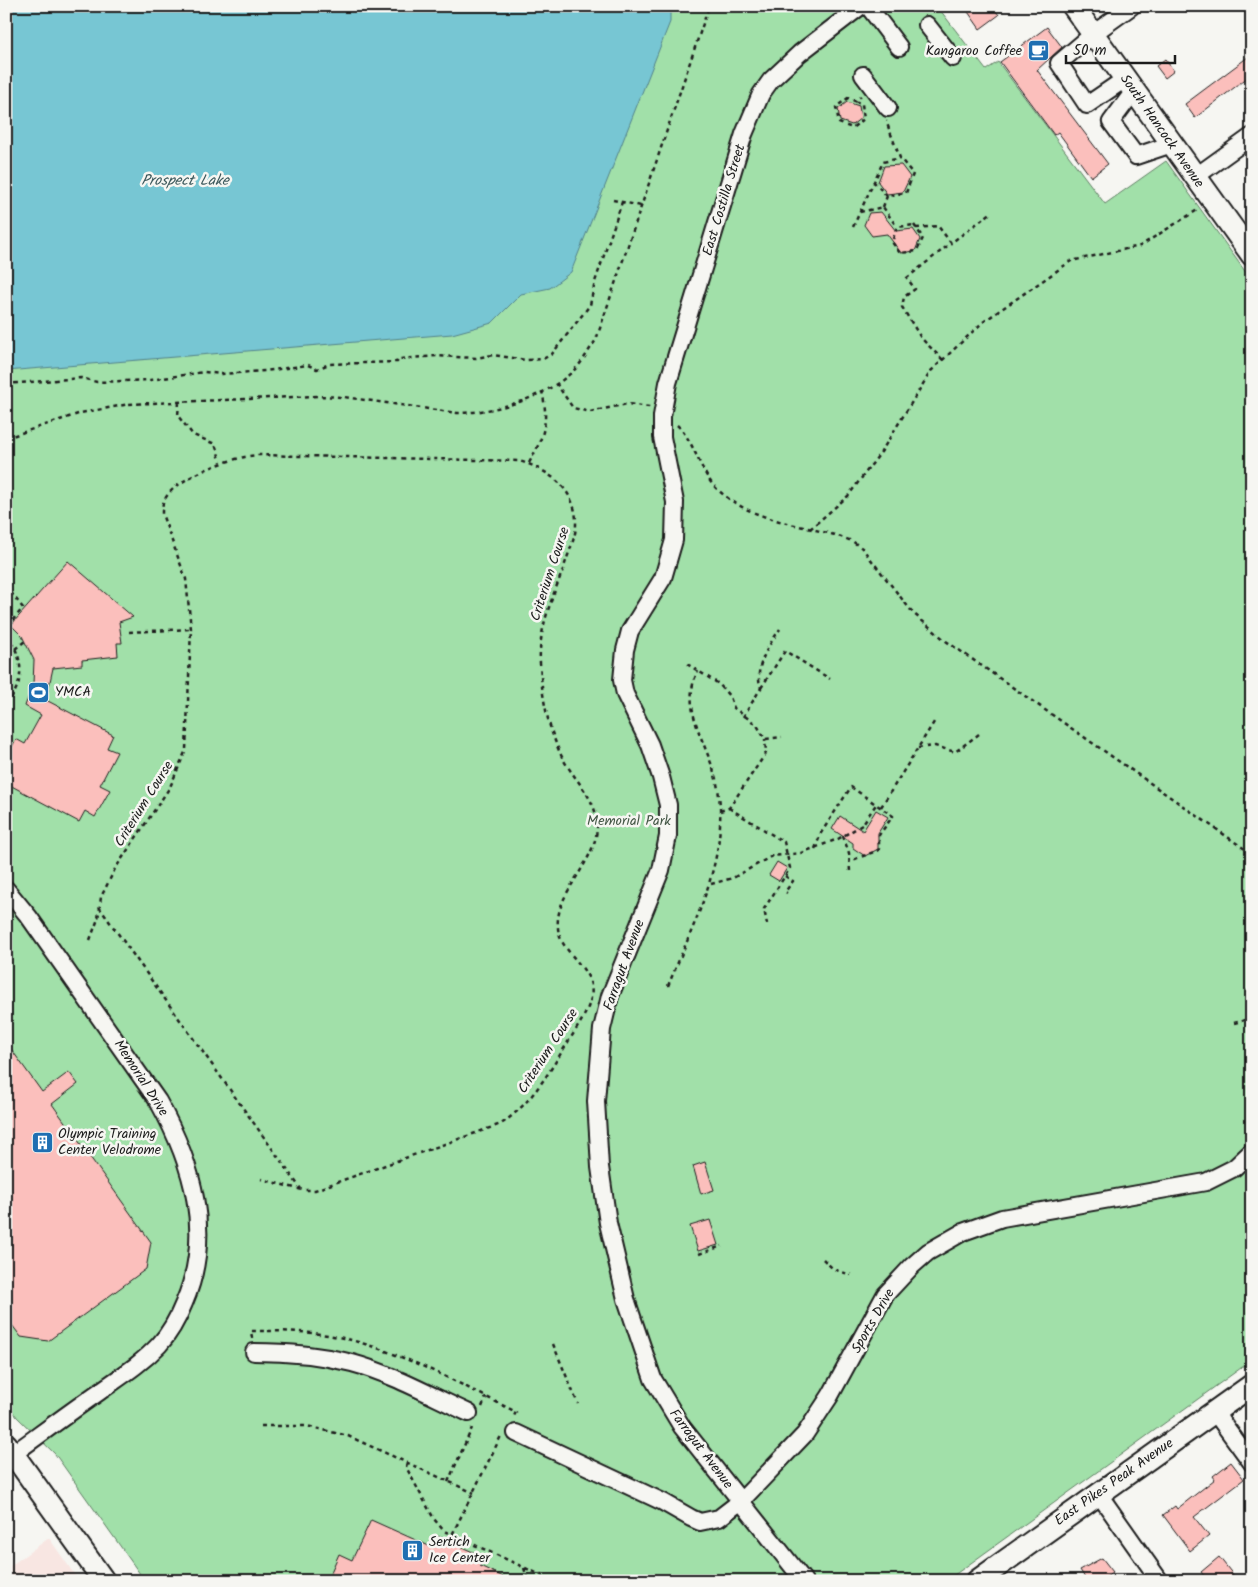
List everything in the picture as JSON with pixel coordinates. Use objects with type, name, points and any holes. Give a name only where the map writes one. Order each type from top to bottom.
[{"type":"main road","name":"South Hancock Avenue","points":[[1073,6],[1252,255]]},
{"type":"main road","name":"East Pikes Peak Avenue","points":[[982,1579],[1098,1493],[1252,1385]]},
{"type":"main road","points":[[10,1449],[104,1581]]},
{"type":"street","name":"East Costilla Street","points":[[662,437],[662,416],[671,374],[752,113],[762,94],[781,70],[861,6]]},
{"type":"street","points":[[868,6],[899,47]]},
{"type":"street","points":[[1130,85],[1088,105],[1059,63],[1093,34],[1132,6]]},
{"type":"street","points":[[927,25],[953,58]]},
{"type":"street","points":[[867,82],[886,113]]},
{"type":"street","points":[[1130,85],[1111,122],[1136,156],[1172,144]]},
{"type":"street","points":[[1195,177],[1252,136]]},
{"type":"street","name":"Farragut Avenue","points":[[662,437],[674,502],[674,540],[663,578],[630,631],[625,650],[622,680],[628,701],[650,745],[661,777],[668,805],[668,836],[661,870],[613,988],[602,1029],[597,1070],[596,1137],[603,1193],[617,1263],[626,1299],[653,1379],[682,1427],[804,1581]]},
{"type":"street","name":"Memorial Drive","points":[[6,889],[29,916],[158,1101],[175,1133],[188,1167],[198,1205],[200,1225],[200,1247],[190,1290],[172,1327],[160,1344],[132,1368],[10,1449]]},
{"type":"street","name":"Sports Drive","points":[[516,1433],[663,1502],[695,1520],[710,1522],[719,1518],[742,1501],[809,1428],[830,1396],[885,1295],[905,1272],[928,1252],[963,1232],[1002,1218],[1206,1182],[1234,1168],[1252,1151]]},
{"type":"street","points":[[254,1352],[300,1354],[354,1364],[474,1416]]},
{"type":"street","points":[[1214,1411],[1252,1464]]},
{"type":"street","points":[[1098,1493],[1160,1581]]},
{"type":"path","points":[[6,438],[81,413],[129,404],[317,396],[344,397],[457,413],[475,413],[501,407],[542,391],[556,383],[578,366],[596,340],[708,6]]},
{"type":"path","points":[[855,100],[867,82]]},
{"type":"path","points":[[848,98],[855,100],[862,104],[864,119],[852,128],[839,122],[836,107],[848,98]]},
{"type":"path","points":[[886,113],[900,158],[913,174],[906,193],[887,196]]},
{"type":"path","points":[[853,227],[883,162],[900,158]]},
{"type":"path","points":[[873,181],[887,196]]},
{"type":"path","points":[[887,196],[884,207],[897,227]]},
{"type":"path","points":[[613,200],[642,206]]},
{"type":"path","points":[[810,529],[848,496],[881,452],[932,371],[983,322],[1071,261],[1140,246],[1212,201]]},
{"type":"path","points":[[6,384],[81,378],[96,382],[150,380],[204,372],[256,372],[308,366],[317,369],[329,364],[397,362],[398,359],[437,356],[476,358],[493,355],[526,360],[543,359],[552,354],[590,305],[595,282],[622,202]]},
{"type":"path","points":[[860,212],[884,207]]},
{"type":"path","points":[[943,360],[921,338],[902,307],[904,297],[915,289],[907,278],[992,212]]},
{"type":"path","points":[[914,225],[923,238],[917,251],[900,254],[892,242],[897,227],[914,225]]},
{"type":"path","points":[[916,228],[938,226],[951,243]]},
{"type":"path","points":[[556,383],[573,408],[590,412],[626,404],[650,406],[681,429],[709,480],[718,491],[755,514],[781,523],[840,536],[862,548],[913,614],[946,641],[1252,854]]},
{"type":"path","points":[[529,464],[543,438],[546,408],[542,391]]},
{"type":"path","points":[[179,402],[178,416],[193,435],[215,444],[221,462]]},
{"type":"path","name":"Criterium Course","points":[[90,940],[98,919],[98,907],[115,869],[170,787],[183,761],[188,739],[191,629],[186,579],[165,523],[162,504],[172,490],[221,462],[258,455],[519,461],[547,471],[564,489],[574,511],[576,524],[572,543],[542,629],[540,663],[546,720],[562,758],[589,799],[596,814],[596,838],[592,851],[560,907],[558,918],[560,940],[583,969],[592,986],[589,1006],[542,1084],[523,1106],[506,1120],[490,1128],[327,1187],[302,1190],[261,1179]]},
{"type":"path","points":[[6,586],[24,608],[6,628]]},
{"type":"path","points":[[129,632],[191,629]]},
{"type":"path","points":[[761,688],[758,682],[765,652],[780,629]]},
{"type":"path","points":[[6,636],[15,649],[22,671],[16,690],[6,704]]},
{"type":"path","points":[[15,649],[25,641]]},
{"type":"path","points":[[743,717],[785,651],[830,679]]},
{"type":"path","points":[[687,664],[719,684],[743,717],[756,725],[765,739],[766,753],[729,808],[720,811]]},
{"type":"path","points":[[668,986],[710,884],[718,854],[720,811],[716,779],[691,711],[692,681],[698,671]]},
{"type":"path","points":[[881,807],[936,719]]},
{"type":"path","points":[[918,748],[935,746],[955,752],[979,734]]},
{"type":"path","points":[[765,739],[782,737]]},
{"type":"path","points":[[6,749],[10,751]]},
{"type":"path","points":[[815,849],[821,833],[851,787],[877,803],[893,816],[879,835],[879,850],[850,861]]},
{"type":"path","points":[[710,884],[733,878],[772,856],[815,849],[843,836],[862,825],[877,803]]},
{"type":"path","points":[[729,808],[784,842],[790,868],[764,909],[767,924]]},
{"type":"path","points":[[843,836],[849,853],[850,872]]},
{"type":"path","points":[[785,876],[793,881],[785,892],[787,893]]},
{"type":"path","points":[[98,907],[302,1190]]},
{"type":"path","points":[[1246,991],[1252,990]]},
{"type":"path","points":[[1234,1023],[1252,1018]]},
{"type":"path","points":[[699,1254],[722,1246]]},
{"type":"path","points":[[823,1259],[833,1268],[851,1275]]},
{"type":"path","points":[[554,1344],[578,1404]]},
{"type":"path","points":[[448,1482],[474,1416],[486,1397]]},
{"type":"path","points":[[261,1426],[290,1425],[328,1430],[348,1436],[474,1493]]},
{"type":"path","points":[[407,1463],[406,1467],[438,1526],[450,1535],[554,1581]]},
{"type":"path","points":[[524,1568],[528,1581]]},
{"type":"shaded area","points":[[49,1538],[79,1581],[6,1581],[6,1569]]},
{"type":"green space","name":"Memorial Park","points":[[6,6],[937,6],[986,70],[998,62],[1105,204],[1166,161],[1252,281],[1252,1360],[946,1581],[145,1581],[55,1454],[17,1417],[6,1402]]},
{"type":"water","name":"Prospect Lake","points":[[6,6],[670,6],[670,22],[571,272],[550,288],[521,294],[492,323],[452,334],[6,371]]},
{"type":"building","points":[[964,6],[992,6],[999,15],[980,29]]},
{"type":"building","points":[[1047,27],[1062,47],[1037,70],[1108,164],[1091,177],[1058,132],[1054,135],[1000,62]]},
{"type":"building","points":[[1252,54],[1252,82],[1248,77],[1195,118],[1185,104]]},
{"type":"building","points":[[1165,59],[1174,71],[1165,78],[1156,66]]},
{"type":"building","points":[[847,102],[859,106],[861,118],[852,125],[840,121],[838,109]]},
{"type":"building","points":[[901,165],[910,177],[903,192],[887,194],[878,182],[884,166]]},
{"type":"building","points":[[881,212],[896,231],[913,229],[920,239],[915,251],[901,253],[887,234],[872,236],[864,225],[869,213]]},
{"type":"building","name":"YMCA","points":[[68,561],[133,617],[119,622],[122,643],[117,643],[118,656],[82,660],[82,665],[53,668],[46,700],[113,735],[107,748],[117,752],[100,785],[110,790],[95,817],[85,811],[79,822],[6,783],[12,773],[6,770],[6,758],[16,739],[25,744],[41,715],[25,706],[33,684],[34,660],[22,636],[11,625]]},
{"type":"building","points":[[876,810],[888,817],[878,833],[878,849],[865,856],[853,848],[853,843],[832,829],[840,816],[863,831]]},
{"type":"building","points":[[777,862],[787,868],[779,881],[769,875]]},
{"type":"building","name":"Olympic Training Center Velodrome","points":[[6,1042],[42,1092],[69,1072],[78,1084],[52,1104],[151,1242],[146,1269],[48,1341],[21,1337],[6,1317]]},
{"type":"building","points":[[705,1162],[714,1190],[701,1194],[693,1166]]},
{"type":"building","points":[[710,1220],[718,1245],[698,1251],[690,1226]]},
{"type":"building","points":[[1231,1462],[1244,1479],[1194,1517],[1209,1536],[1190,1551],[1163,1515],[1175,1506],[1177,1509],[1215,1479],[1213,1476]]},
{"type":"building","name":"Sertich Ice Center","points":[[371,1520],[429,1546],[435,1535],[484,1557],[480,1566],[512,1581],[327,1581],[339,1554],[352,1560]]},
{"type":"building","points":[[1219,1557],[1238,1581],[1208,1581],[1201,1572]]},
{"type":"building","points":[[1102,1558],[1113,1572],[1101,1581],[1087,1581],[1080,1570]]},
{"type":"place","name":"Kangaroo Coffee","points":[[1038,51]]},
{"type":"place","name":"YMCA","points":[[39,692]]},
{"type":"place","name":"Olympic Training Center Velodrome","points":[[42,1142]]},
{"type":"place","name":"Sertich Ice Center","points":[[413,1550]]}]
